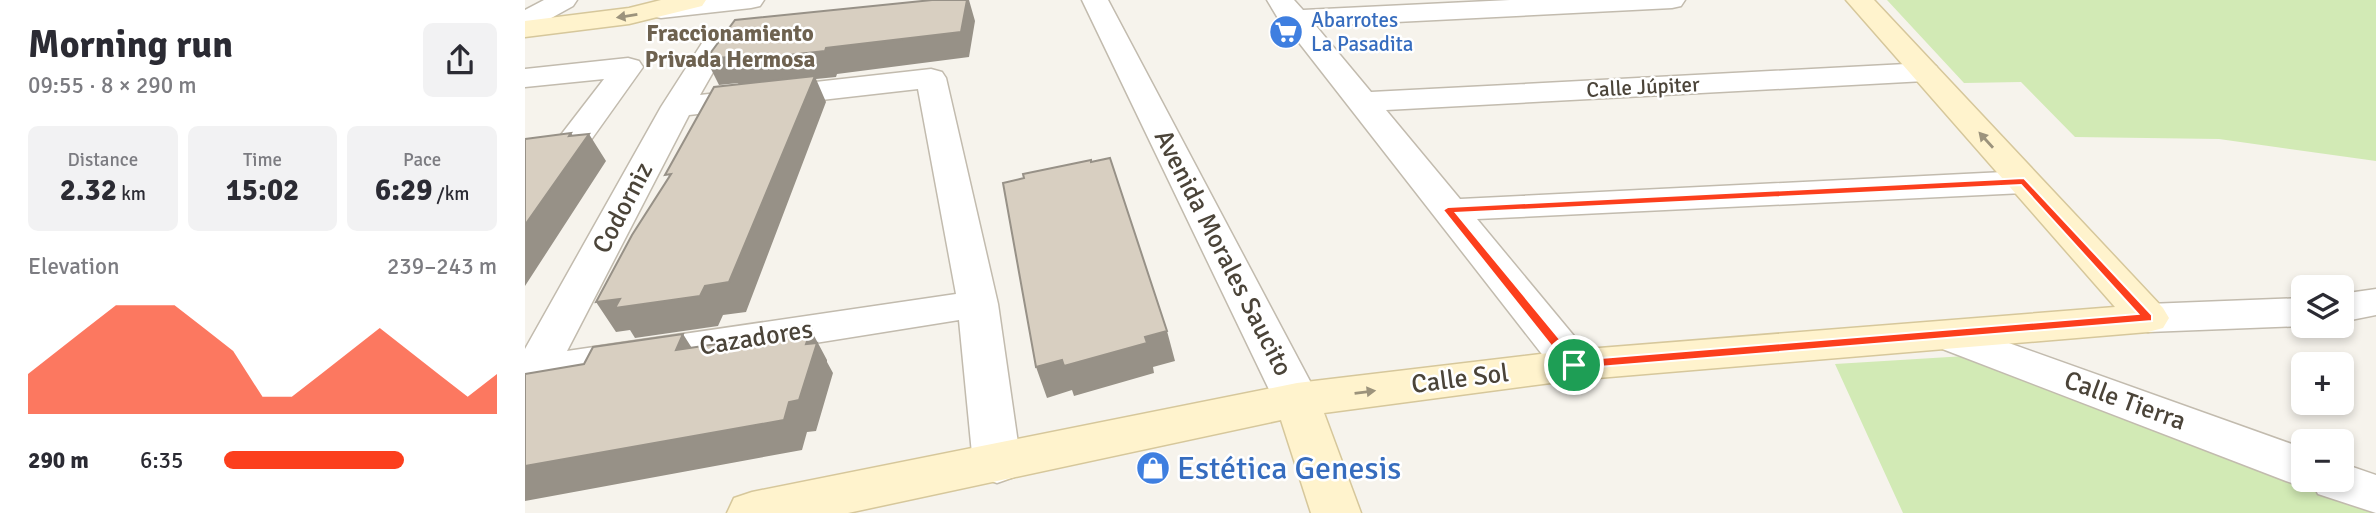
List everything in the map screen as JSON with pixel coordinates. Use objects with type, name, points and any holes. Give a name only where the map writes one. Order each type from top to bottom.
[{"type":"main road","points":[[525,29],[661,10],[693,0]]},
{"type":"main road","points":[[1859,0],[2148,318]]},
{"type":"main road","name":"Calle Sol","points":[[753,513],[1297,400],[1574,365],[2148,318]]},
{"type":"main road","name":"Avenida Morales Saucito","points":[[1297,400],[1336,513]]},
{"type":"street","points":[[525,21],[564,0]]},
{"type":"street","points":[[661,10],[751,0]]},
{"type":"street","name":"Avenida Morales Saucito","points":[[1095,0],[1297,400]]},
{"type":"street","points":[[1286,10],[1672,0]]},
{"type":"street","points":[[1286,10],[1574,365]]},
{"type":"street","name":"Codorniz","points":[[534,372],[677,107],[714,46]]},
{"type":"street","name":"Calle Júpiter","points":[[1360,103],[1925,72]]},
{"type":"street","points":[[677,107],[931,78],[978,304],[997,464]]},
{"type":"street","points":[[531,93],[611,91],[574,140]]},
{"type":"street","points":[[1448,210],[2024,181]]},
{"type":"street","name":"Cazadores","points":[[534,372],[978,304]]},
{"type":"street","name":"Calle Sol","points":[[2148,318],[2291,312]]},
{"type":"street","name":"Calle Tierra","points":[[1947,335],[2291,464]]},
{"type":"street","points":[[2354,487],[2376,495]]},
{"type":"green space","points":[[1887,0],[2376,0],[2376,161],[2219,139],[2075,137],[2021,82],[1964,83]]},
{"type":"green space","points":[[1982,355],[2291,475],[2291,492],[2335,492],[2376,508],[2376,513],[1903,513],[1835,364]]},
{"type":"building","points":[[932,0],[967,0],[961,32],[727,62],[730,57],[706,59],[735,20]]},
{"type":"building","points":[[815,76],[729,282],[705,286],[700,296],[615,308],[620,299],[596,302],[632,235],[671,174],[665,175],[714,87]]},
{"type":"building","points":[[571,133],[569,136],[589,134],[525,225],[525,139]]},
{"type":"building","points":[[1110,158],[1167,331],[1145,337],[1147,343],[1064,366],[1062,360],[1036,367],[1003,183],[1024,178],[1023,174]]},
{"type":"building","points":[[811,330],[806,344],[817,343],[799,400],[789,402],[784,420],[525,466],[525,374],[584,364],[593,347],[683,334],[676,350]]},
{"type":"place","name":"Abarrotes La Pasadita","points":[[1286,32]]},
{"type":"place","name":"Estética Genesis","points":[[1153,468]]},
{"type":"district","name":"Fraccionamiento Privada Hermosa","points":[[730,46]]},
{"type":"route","points":[[2024,181],[2148,318],[1947,335],[1574,365],[1448,210],[2024,181]]}]
